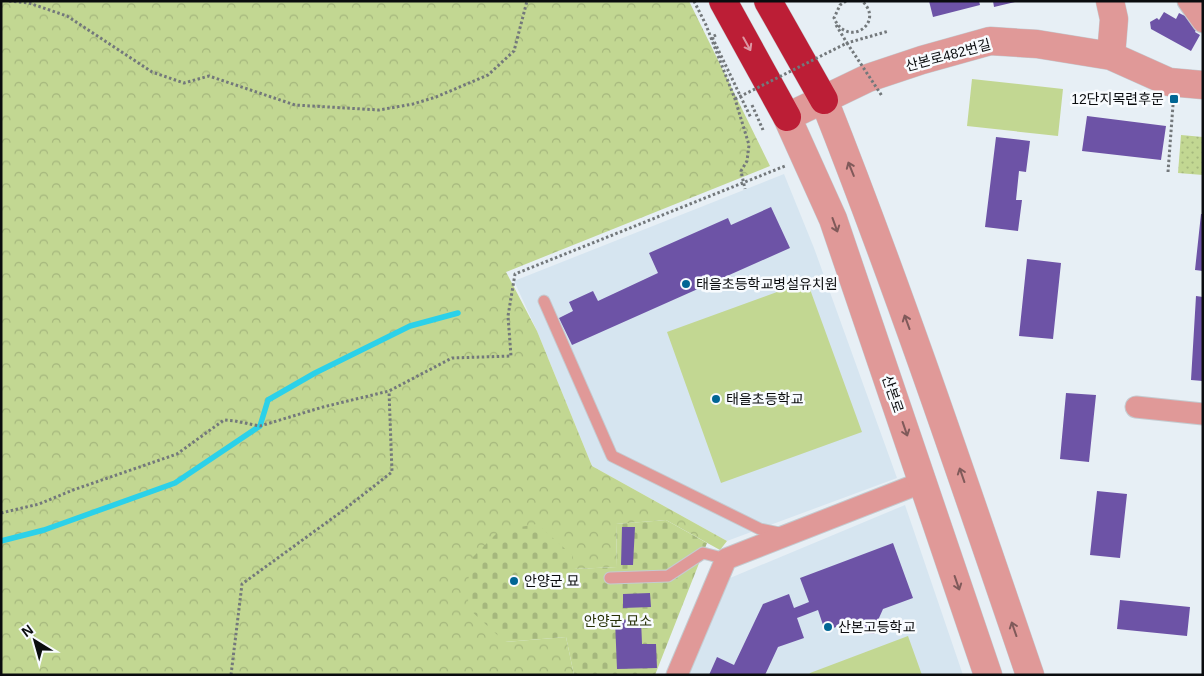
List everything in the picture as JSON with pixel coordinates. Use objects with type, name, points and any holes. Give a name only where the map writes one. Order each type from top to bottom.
[{"type":"highway","points":[[723,1],[787,117]]},
{"type":"highway","points":[[768,1],[824,100]]},
{"type":"street","points":[[1110,1],[1114,19],[1111,56]]},
{"type":"street","points":[[1188,1],[1203,22]]},
{"type":"street","name":"산본로482번길","points":[[787,117],[884,72],[990,41],[1036,44],[1111,56],[1169,82],[1203,85]]},
{"type":"street","points":[[824,100],[864,202],[959,467],[1030,675]]},
{"type":"street","name":"산본로","points":[[787,117],[833,220],[988,675]]},
{"type":"street","points":[[1136,407],[1203,414]]},
{"type":"street","points":[[677,675],[726,559],[922,482]]},
{"type":"lane","points":[[544,301],[612,456],[760,529],[788,534]]},
{"type":"lane","points":[[610,578],[668,576],[703,553],[726,559]]},
{"type":"path","points":[[9,1],[29,4],[67,16],[152,72],[184,83],[209,76],[295,104],[379,110],[420,102],[488,76],[514,51],[528,1]]},
{"type":"path","points":[[694,1],[706,25],[735,99],[749,145],[747,161],[741,171],[745,189]]},
{"type":"path","points":[[841,1],[834,12],[833,20],[846,43],[882,96]]},
{"type":"path","points":[[846,1],[840,5],[834,18],[837,26],[842,31],[848,32],[861,30],[868,26],[870,20],[867,6],[861,1]]},
{"type":"path","points":[[861,1],[866,8],[868,22]]},
{"type":"path","points":[[735,99],[846,43],[889,31]]},
{"type":"path","points":[[719,34],[712,37],[751,118]]},
{"type":"path","points":[[1168,172],[1174,82]]},
{"type":"path","points":[[743,84],[763,130]]},
{"type":"path","points":[[1,513],[39,504],[73,490],[177,454],[224,420],[235,420],[260,426],[389,391],[452,358],[511,356],[508,316],[515,274],[764,174]]},
{"type":"path","points":[[231,675],[242,584],[341,512],[392,472],[389,391]]},
{"type":"shaded area","name":"태을초등학교","points":[[784,174],[814,248],[897,478],[727,541],[592,466],[537,331],[514,281]]},
{"type":"shaded area","name":"산본고등학교","points":[[905,505],[963,675],[689,675],[730,578]]},
{"type":"green space","points":[[1,1],[689,1],[770,166],[506,272],[537,331],[592,466],[727,541],[720,550],[666,520],[616,524],[617,567],[574,569],[505,642],[566,637],[574,675],[1,675]]},
{"type":"green space","points":[[972,79],[1063,89],[1058,136],[967,126]]},
{"type":"green space","points":[[1181,135],[1203,137],[1203,175],[1178,173]]},
{"type":"green space","points":[[807,281],[862,432],[721,483],[667,332]]},
{"type":"green space","name":"안양군 묘소","points":[[666,520],[707,543],[655,675],[574,675],[566,637],[505,642],[468,608],[469,561],[499,531],[537,524],[572,555],[574,569],[617,567],[616,524]]},
{"type":"green space","points":[[908,636],[922,675],[809,675],[810,673]]},
{"type":"building","points":[[929,1],[979,1],[980,5],[933,17]]},
{"type":"building","points":[[993,1],[1014,1],[1015,2],[994,7]]},
{"type":"building","points":[[1164,12],[1176,19],[1179,13],[1201,21],[1195,32],[1200,35],[1191,51],[1151,29],[1150,22],[1157,18],[1159,20]]},
{"type":"building","points":[[1087,116],[1166,126],[1161,160],[1082,151]]},
{"type":"building","points":[[996,137],[1030,141],[1026,172],[1019,171],[1016,200],[1022,200],[1018,231],[985,227]]},
{"type":"building","points":[[771,207],[790,248],[572,345],[559,318],[573,311],[569,302],[593,291],[598,301],[658,273],[649,253],[728,218],[731,225]]},
{"type":"building","points":[[1201,214],[1203,214],[1203,271],[1195,270]]},
{"type":"building","points":[[1027,259],[1061,263],[1053,339],[1019,336]]},
{"type":"building","points":[[1196,296],[1203,297],[1203,381],[1191,380]]},
{"type":"building","points":[[1066,393],[1096,395],[1089,462],[1060,459]]},
{"type":"building","points":[[1097,491],[1127,494],[1120,558],[1090,555]]},
{"type":"building","points":[[622,527],[635,527],[633,565],[621,565]]},
{"type":"building","points":[[893,543],[913,598],[883,609],[879,618],[881,627],[874,634],[865,633],[859,625],[850,622],[825,631],[818,610],[797,618],[804,638],[778,647],[765,675],[709,675],[717,657],[734,665],[763,604],[789,594],[794,608],[809,602],[800,578]]},
{"type":"building","points":[[650,593],[651,607],[623,608],[623,594]]},
{"type":"building","points":[[1120,600],[1190,607],[1187,636],[1117,629]]},
{"type":"building","points":[[641,619],[642,644],[656,644],[657,668],[617,669],[615,620]]},
{"type":"waterway","points":[[1,541],[44,530],[175,483],[260,426],[268,400],[315,373],[410,326],[458,313]]},
{"type":"place","name":"12단지목련후문","points":[[1174,99]]},
{"type":"place","name":"태을초등학교병설유치원","points":[[686,284]]},
{"type":"place","name":"태을초등학교","points":[[716,399]]},
{"type":"place","name":"안양군 묘","points":[[514,581]]},
{"type":"place","name":"산본고등학교","points":[[828,627]]}]
